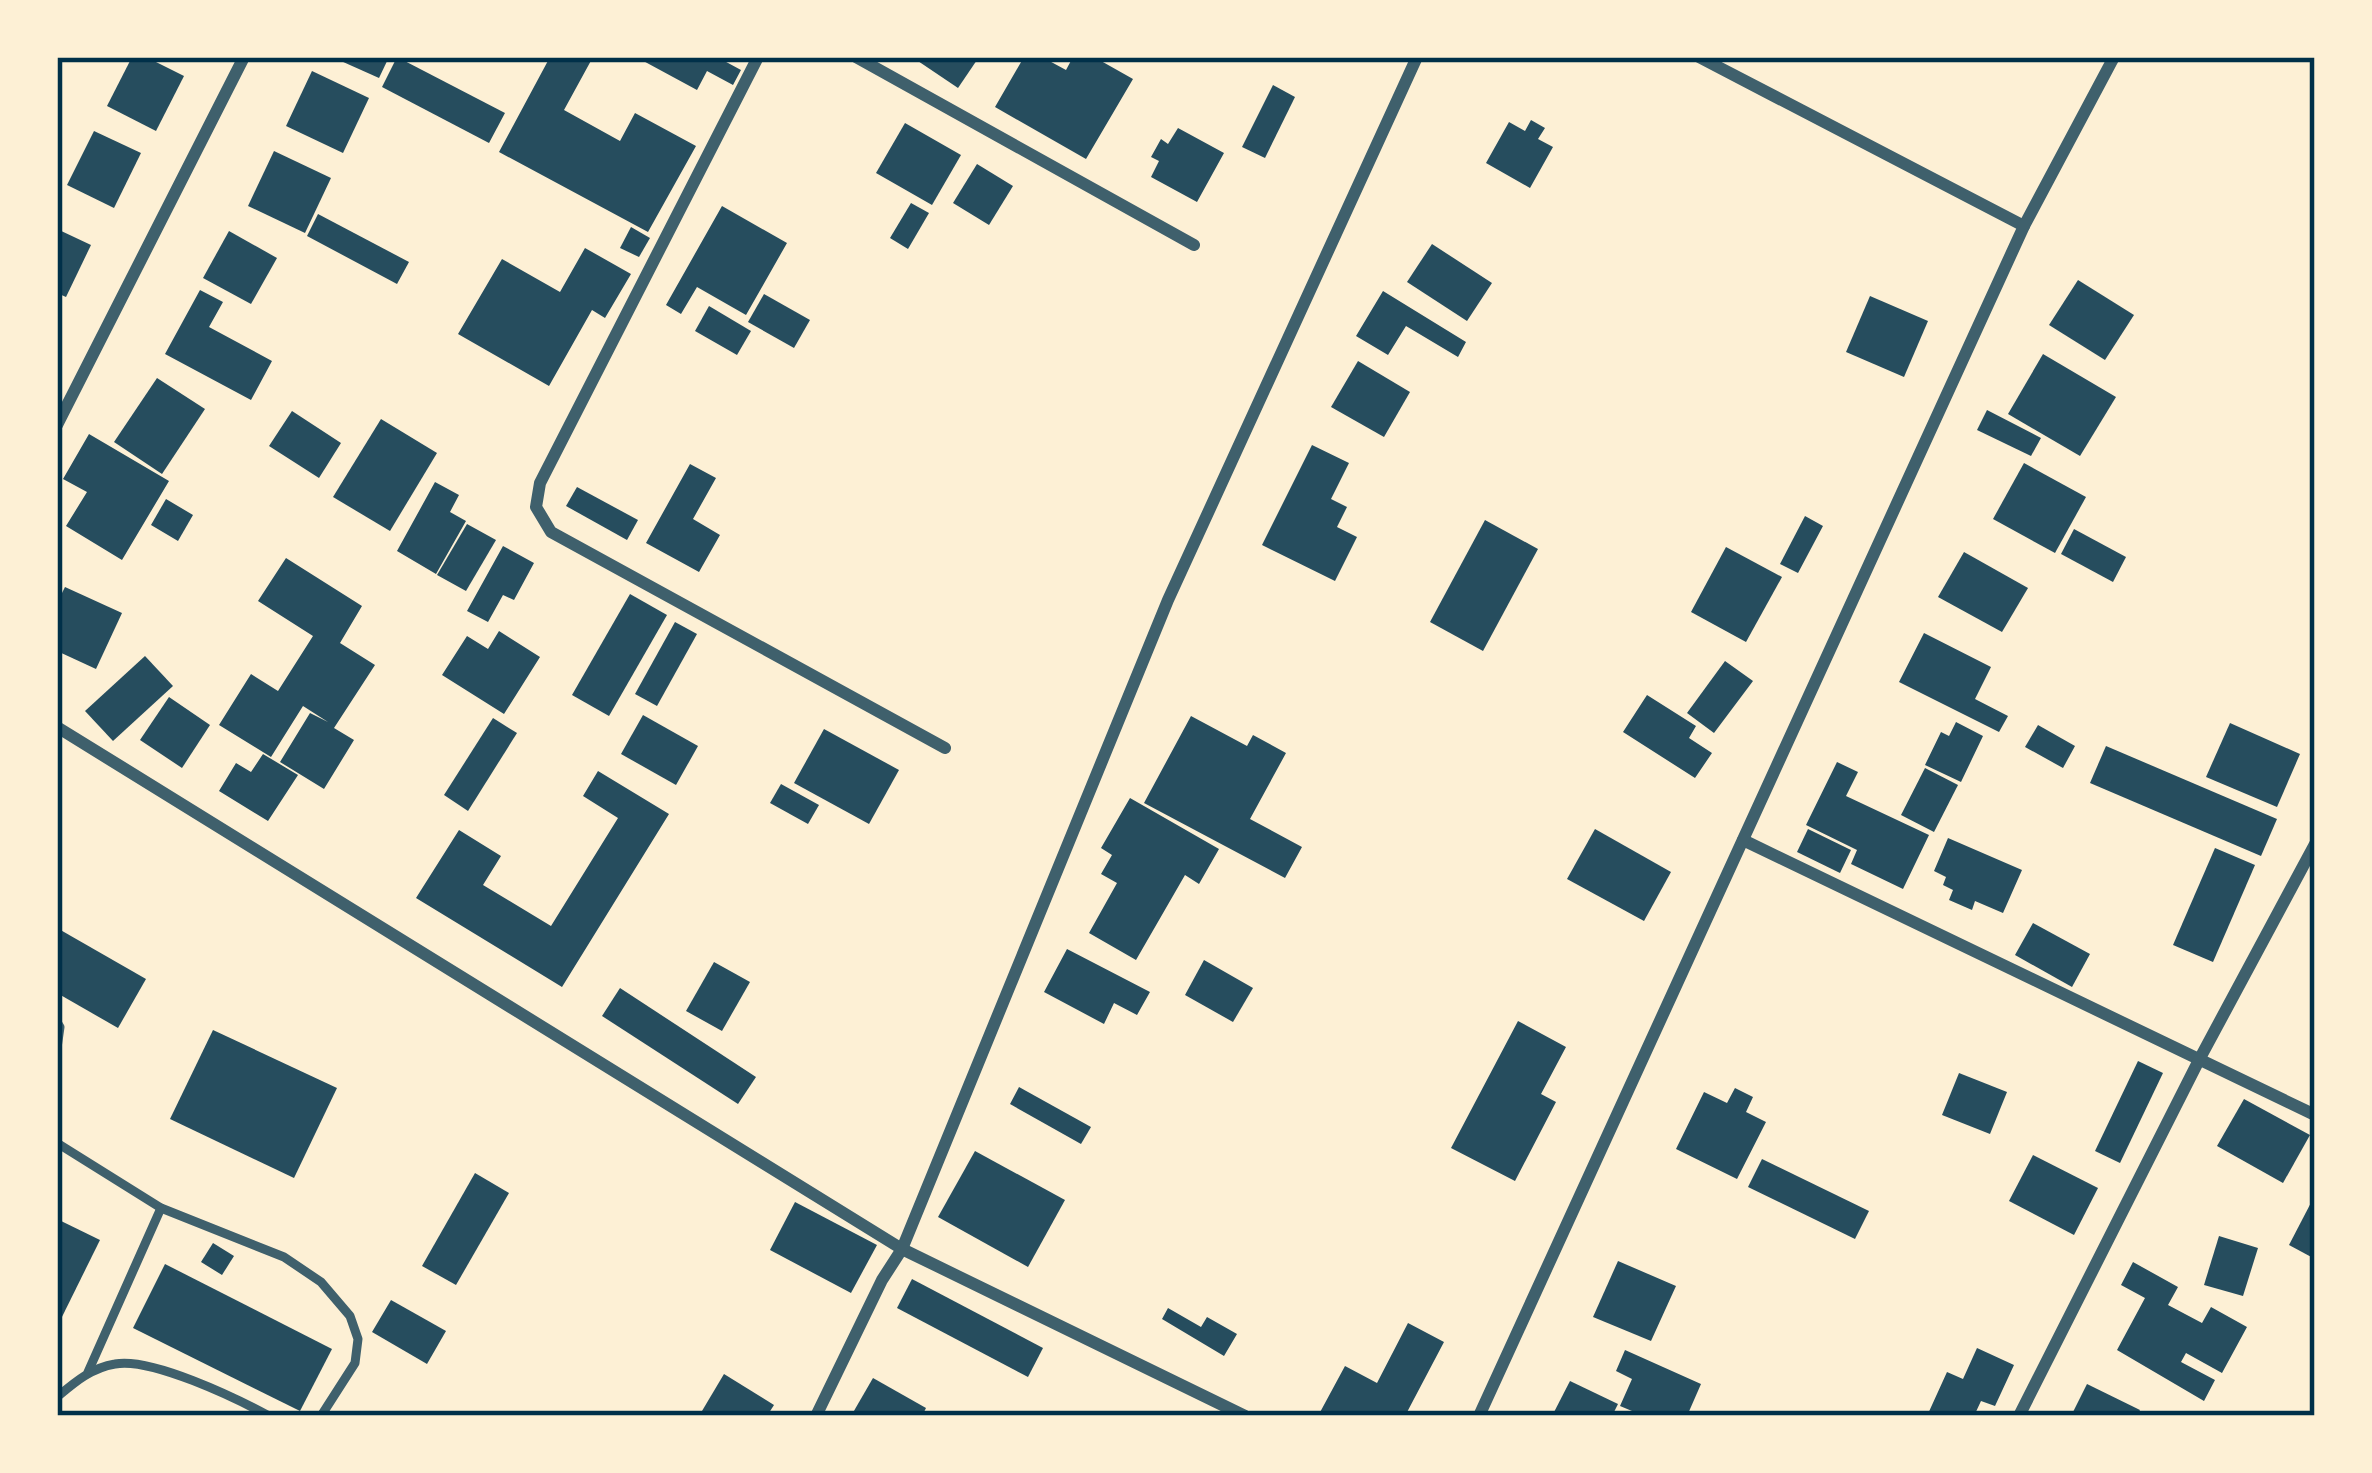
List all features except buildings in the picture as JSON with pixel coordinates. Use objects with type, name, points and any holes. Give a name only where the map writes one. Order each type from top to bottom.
[{"type":"street","points":[[57,424],[244,57]]},
{"type":"street","points":[[758,57],[541,482],[536,507],[551,532],[945,748]]},
{"type":"street","points":[[856,57],[1194,245]]},
{"type":"street","points":[[816,1416],[902,1249],[1168,600],[1417,57]]},
{"type":"street","points":[[1699,57],[2024,226]]},
{"type":"street","points":[[1479,1416],[2024,226],[2114,57]]},
{"type":"street","points":[[57,727],[902,1249],[1245,1416]]},
{"type":"street","points":[[1743,840],[2315,1115]]},
{"type":"street","points":[[2019,1416],[2315,844]]},
{"type":"lane","points":[[57,1022],[57,1048]]},
{"type":"lane","points":[[57,1143],[160,1208],[284,1256],[321,1282],[350,1316],[358,1339],[355,1363],[321,1416]]},
{"type":"lane","points":[[88,1372],[160,1208]]},
{"type":"lane","points":[[57,1397],[88,1372],[118,1362],[148,1365],[269,1416]]}]
